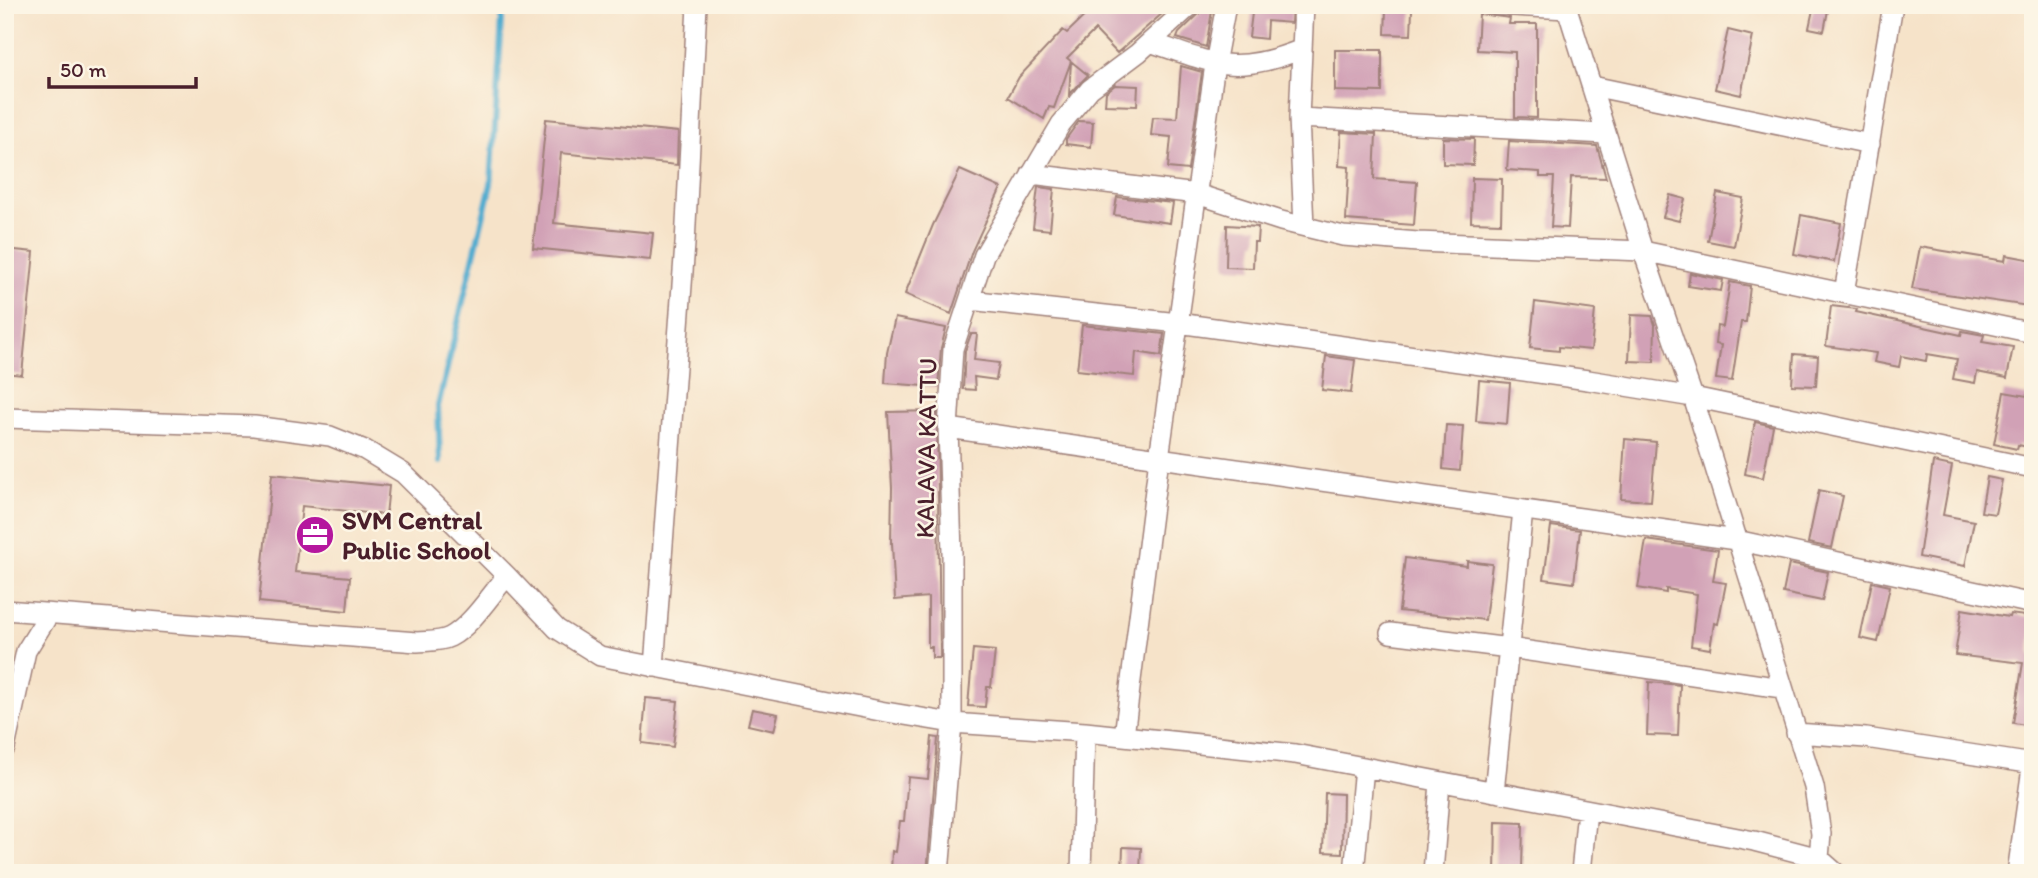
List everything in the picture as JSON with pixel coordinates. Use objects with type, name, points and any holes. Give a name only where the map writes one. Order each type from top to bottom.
[{"type":"street","points":[[654,667],[685,244],[697,5]]},
{"type":"street","name":"KALAVA KATTU","points":[[939,873],[952,723],[952,553],[948,428],[953,349],[984,255],[1061,124],[1090,89],[1150,42],[1191,5]]},
{"type":"street","points":[[1124,736],[1159,458],[1215,64],[1226,5]]},
{"type":"street","points":[[1304,5],[1299,118],[1304,226]]},
{"type":"street","points":[[1496,5],[1567,7],[1643,251],[1693,397],[1796,733],[1819,811],[1819,858]]},
{"type":"street","points":[[1844,293],[1893,5]]},
{"type":"street","points":[[1150,42],[1215,64],[1249,65],[1302,49]]},
{"type":"street","points":[[1592,86],[1870,144]]},
{"type":"street","points":[[1299,118],[1606,134]]},
{"type":"street","points":[[1031,174],[1196,194],[1343,236],[1418,242],[1643,251],[2033,333]]},
{"type":"street","points":[[969,300],[1178,323],[1588,380],[1693,397],[2033,468]]},
{"type":"street","points":[[5,418],[254,426],[330,436],[365,450],[403,473],[557,629],[600,656],[880,712],[952,723],[1085,732],[1295,754],[1754,841],[1819,858],[1836,873]]},
{"type":"street","points":[[948,428],[1735,540],[2033,604]]},
{"type":"street","points":[[1494,792],[1523,510]]},
{"type":"street","points":[[5,610],[417,642],[439,641],[464,626],[507,576]]},
{"type":"street","points":[[5,748],[26,652],[50,614]]},
{"type":"street","points":[[1390,633],[1782,688]]},
{"type":"street","points":[[1081,873],[1085,732]]},
{"type":"street","points":[[1796,733],[1866,738],[2033,763],[2017,873]]},
{"type":"street","points":[[1354,873],[1364,767]]},
{"type":"street","points":[[1433,873],[1440,782]]},
{"type":"street","points":[[1581,873],[1587,810]]},
{"type":"building","points":[[1096,5],[1172,5],[1117,53],[1095,30],[1067,58],[1071,61],[1054,108],[1049,107],[1044,119],[1008,97],[1019,77],[1063,30],[1067,33]]},
{"type":"building","points":[[1203,5],[1213,5],[1206,47],[1177,38],[1199,14]]},
{"type":"building","points":[[1253,5],[1292,5],[1291,23],[1267,21],[1266,39],[1249,37]]},
{"type":"building","points":[[1814,5],[1829,5],[1824,31],[1809,28]]},
{"type":"building","points":[[1386,9],[1412,10],[1411,35],[1385,34]]},
{"type":"building","points":[[1479,14],[1510,18],[1509,24],[1537,24],[1537,118],[1515,117],[1515,52],[1477,50]]},
{"type":"building","points":[[1728,30],[1753,36],[1741,95],[1715,89]]},
{"type":"building","points":[[1335,50],[1382,50],[1382,92],[1335,91]]},
{"type":"building","points":[[1071,61],[1088,75],[1069,95]]},
{"type":"building","points":[[1181,66],[1202,72],[1188,170],[1168,168],[1171,137],[1151,135],[1153,117],[1177,118]]},
{"type":"building","points":[[1115,85],[1138,86],[1137,106],[1105,105],[1106,92]]},
{"type":"building","points":[[546,119],[678,132],[677,165],[561,153],[554,223],[653,233],[650,260],[533,248]]},
{"type":"building","points":[[1079,121],[1093,122],[1091,147],[1066,144],[1066,139]]},
{"type":"building","points":[[1341,132],[1376,134],[1374,179],[1417,182],[1414,225],[1346,220],[1349,167],[1339,166]]},
{"type":"building","points":[[1443,138],[1474,139],[1473,165],[1443,164]]},
{"type":"building","points":[[1509,141],[1597,146],[1606,178],[1571,177],[1568,228],[1551,227],[1554,177],[1540,177],[1540,172],[1507,170]]},
{"type":"building","points":[[960,170],[1001,188],[972,251],[951,314],[905,294],[933,225]]},
{"type":"building","points":[[1472,178],[1502,179],[1501,223],[1471,222]]},
{"type":"building","points":[[1038,187],[1054,189],[1050,230],[1033,228]]},
{"type":"building","points":[[1717,193],[1743,198],[1734,246],[1708,241]]},
{"type":"building","points":[[1670,195],[1685,199],[1679,221],[1663,217]]},
{"type":"building","points":[[1117,197],[1173,203],[1170,223],[1114,215]]},
{"type":"building","points":[[1801,215],[1841,223],[1834,262],[1794,254]]},
{"type":"building","points":[[1227,225],[1258,227],[1257,242],[1254,242],[1253,268],[1226,267]]},
{"type":"building","points":[[1920,247],[2005,261],[2006,255],[2033,260],[2033,284],[2028,306],[1912,289]]},
{"type":"building","points":[[5,249],[34,252],[22,375],[5,373]]},
{"type":"building","points":[[1690,273],[1723,280],[1721,291],[1688,286]]},
{"type":"building","points":[[1730,282],[1750,286],[1746,322],[1741,322],[1732,381],[1716,379],[1721,345],[1715,344],[1717,326],[1723,327]]},
{"type":"building","points":[[1535,302],[1595,310],[1591,350],[1530,348]]},
{"type":"building","points":[[1831,306],[1857,309],[1856,312],[1961,335],[1962,331],[1984,335],[1982,342],[2013,347],[2007,378],[1977,372],[1975,383],[1953,379],[1957,359],[1927,354],[1926,361],[1901,356],[1899,367],[1874,362],[1876,353],[1826,346]]},
{"type":"building","points":[[1631,315],[1652,316],[1655,325],[1654,362],[1629,361]]},
{"type":"building","points":[[895,318],[946,328],[941,348],[938,387],[885,383],[887,353]]},
{"type":"building","points":[[1082,325],[1164,334],[1161,356],[1136,352],[1134,376],[1077,370]]},
{"type":"building","points":[[971,334],[977,334],[974,360],[999,363],[996,380],[974,377],[975,390],[963,389],[965,351]]},
{"type":"building","points":[[1794,354],[1818,356],[1816,386],[1792,385]]},
{"type":"building","points":[[1326,356],[1355,360],[1351,393],[1322,390]]},
{"type":"building","points":[[1479,380],[1510,383],[1507,424],[1476,421]]},
{"type":"building","points":[[2004,392],[2033,397],[2033,448],[2018,445],[2017,449],[1994,444]]},
{"type":"building","points":[[937,411],[940,658],[932,658],[932,647],[928,647],[928,597],[895,600],[888,412]]},
{"type":"building","points":[[1755,422],[1773,426],[1763,478],[1745,474]]},
{"type":"building","points":[[1446,425],[1463,426],[1460,471],[1443,469]]},
{"type":"building","points":[[1625,439],[1656,442],[1651,501],[1621,499]]},
{"type":"building","points":[[1933,462],[1952,466],[1943,515],[1974,521],[1965,566],[1919,557]]},
{"type":"building","points":[[272,474],[389,486],[386,515],[302,506],[295,572],[350,577],[347,611],[259,602]]},
{"type":"building","points":[[1987,477],[2002,480],[1995,514],[1981,512]]},
{"type":"building","points":[[1819,490],[1843,496],[1832,548],[1808,543]]},
{"type":"building","points":[[1551,526],[1580,530],[1574,583],[1544,579]]},
{"type":"building","points":[[1646,540],[1718,550],[1713,581],[1726,583],[1718,624],[1714,623],[1710,649],[1691,646],[1697,594],[1666,589],[1666,593],[1638,588]]},
{"type":"building","points":[[1405,558],[1467,566],[1467,561],[1492,564],[1485,620],[1399,611]]},
{"type":"building","points":[[1789,564],[1828,572],[1822,601],[1783,593]]},
{"type":"building","points":[[1872,582],[1890,586],[1878,642],[1860,638]]},
{"type":"building","points":[[1962,609],[2009,617],[2010,614],[2033,617],[2030,656],[2033,656],[2033,726],[2013,723],[2023,663],[1955,655]]},
{"type":"building","points":[[973,649],[995,651],[991,687],[987,687],[985,707],[968,706]]},
{"type":"building","points":[[1649,682],[1680,685],[1678,736],[1647,735]]},
{"type":"building","points":[[646,698],[678,701],[673,747],[642,743]]},
{"type":"building","points":[[752,709],[778,714],[774,731],[748,725]]},
{"type":"building","points":[[932,737],[938,738],[927,873],[891,873],[892,851],[896,852],[900,821],[904,821],[908,777],[928,779]]},
{"type":"building","points":[[1325,793],[1343,794],[1342,853],[1323,852]]},
{"type":"building","points":[[1496,822],[1523,823],[1522,873],[1495,873]]},
{"type":"building","points":[[1123,847],[1141,848],[1140,873],[1122,873]]},
{"type":"waterway","points":[[440,462],[438,406],[491,184],[503,5]]},
{"type":"place","name":"SVM Central Public School","points":[[315,535]]}]
